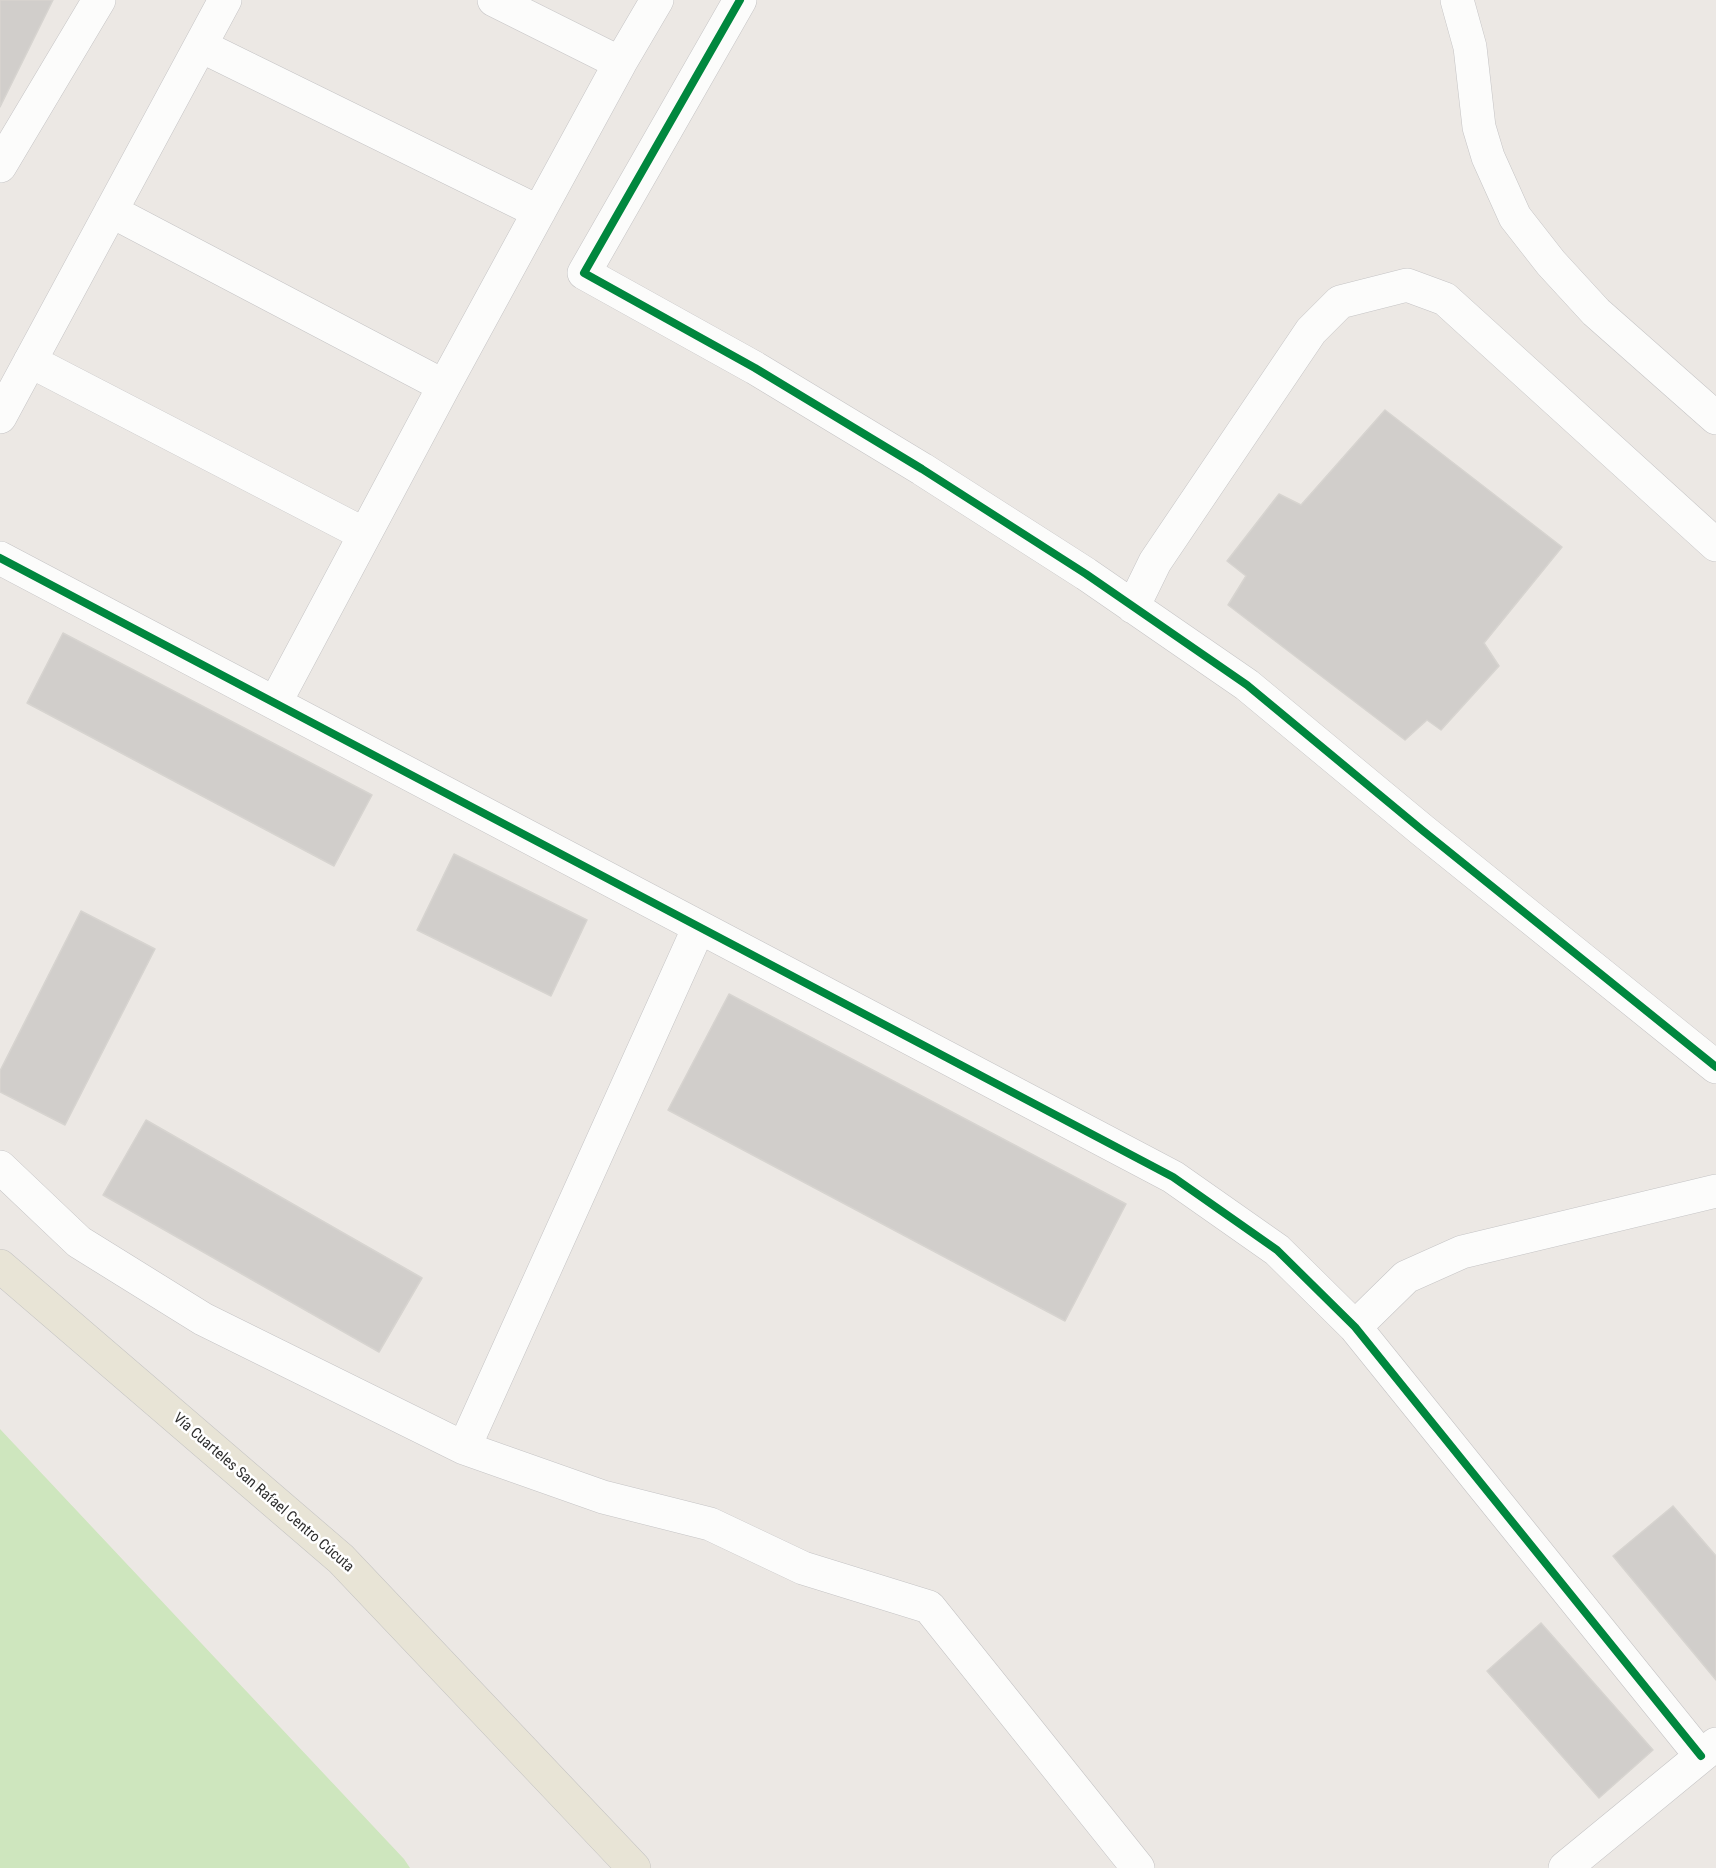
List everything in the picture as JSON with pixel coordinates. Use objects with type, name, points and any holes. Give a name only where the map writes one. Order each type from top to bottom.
[{"type":"main road","name":"Vía Cuarteles San Rafael Centro Cúcuta","points":[[0,1266],[341,1559],[634,1868]]},
{"type":"street","points":[[0,166],[99,0]]},
{"type":"street","points":[[0,417],[225,0]]},
{"type":"street","points":[[495,0],[620,63]]},
{"type":"street","points":[[275,703],[444,386],[620,63],[657,0]]},
{"type":"street","points":[[740,0],[584,273],[755,368],[922,469],[1086,574],[1247,685],[1431,838],[1716,1067]]},
{"type":"street","points":[[1457,0],[1470,47],[1479,127],[1488,157],[1515,217],[1551,263],[1596,312],[1716,418]]},
{"type":"street","points":[[201,46],[539,212]]},
{"type":"street","points":[[111,211],[444,386]]},
{"type":"street","points":[[1133,607],[1155,562],[1311,331],[1340,302],[1407,285],[1445,299],[1716,545]]},
{"type":"street","points":[[30,361],[364,534]]},
{"type":"street","points":[[0,558],[1173,1177],[1277,1250],[1355,1327],[1709,1750],[1564,1868]]},
{"type":"street","points":[[464,1448],[699,927]]},
{"type":"street","points":[[0,1167],[79,1242],[203,1319],[464,1448],[603,1497],[710,1524],[803,1568],[929,1607],[1138,1868]]},
{"type":"street","points":[[1355,1327],[1406,1277],[1462,1252],[1716,1191]]},
{"type":"green space","points":[[0,1429],[404,1859],[410,1868],[0,1868]]},
{"type":"building","points":[[0,0],[53,0],[0,107]]},
{"type":"building","points":[[1385,410],[1562,547],[1484,643],[1499,666],[1441,730],[1427,720],[1405,740],[1228,605],[1246,576],[1227,561],[1279,494],[1301,505]]},
{"type":"building","points":[[63,633],[372,795],[334,866],[27,703]]},
{"type":"building","points":[[454,854],[587,920],[551,996],[417,930]]},
{"type":"building","points":[[81,911],[155,949],[65,1125],[0,1092],[0,1071]]},
{"type":"building","points":[[729,994],[1126,1204],[1065,1321],[668,1110]]},
{"type":"building","points":[[146,1120],[422,1278],[379,1352],[103,1195]]},
{"type":"building","points":[[1673,1506],[1716,1556],[1716,1680],[1613,1556]]},
{"type":"building","points":[[1541,1623],[1653,1750],[1599,1798],[1487,1671]]},
{"type":"cycle path","points":[[740,0],[584,273],[755,368],[922,469],[1086,574],[1247,685],[1422,830],[1716,1067]]},
{"type":"cycle path","points":[[0,558],[1173,1177],[1277,1250],[1355,1327],[1701,1756]]}]
